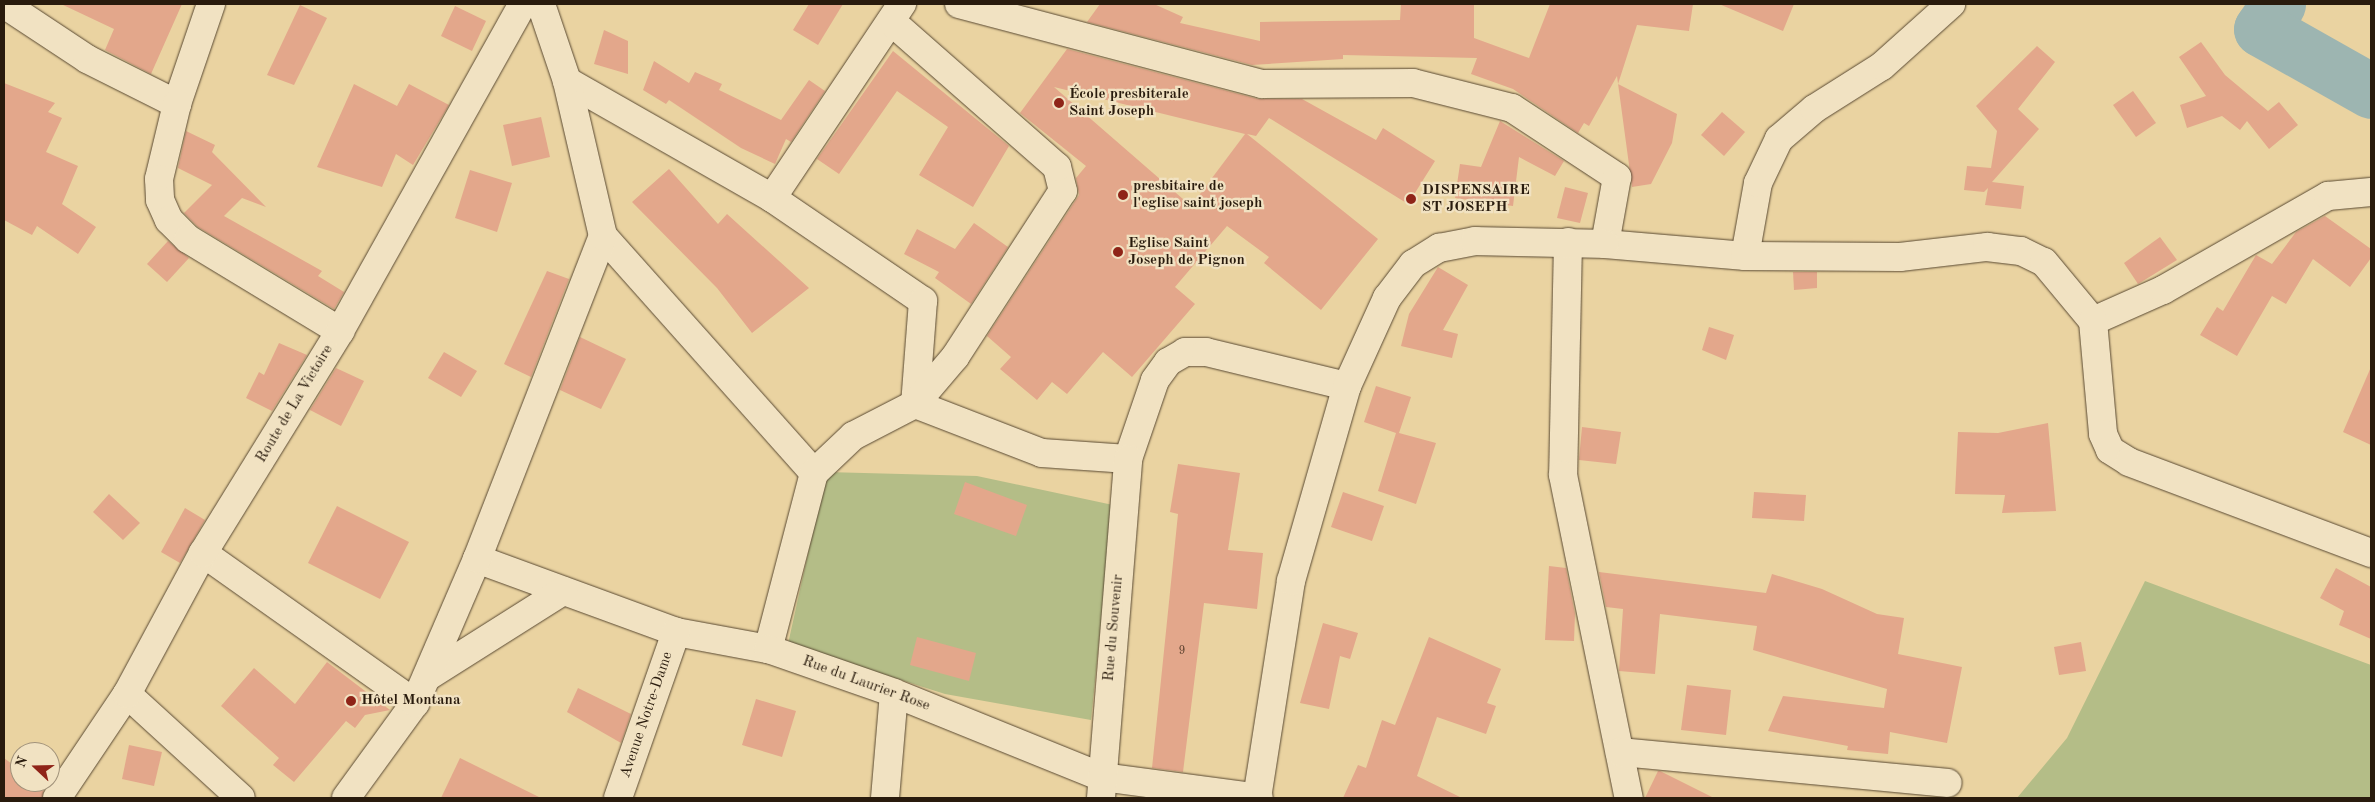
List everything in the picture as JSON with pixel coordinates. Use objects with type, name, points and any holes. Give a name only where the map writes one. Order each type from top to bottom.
[{"type":"street","points":[[4,4],[87,59],[177,104]]},
{"type":"street","points":[[211,4],[177,104],[159,179],[160,200],[169,220],[188,239],[340,331]]},
{"type":"street","name":"Route de La Victoire","points":[[57,798],[127,694],[203,553],[340,331],[523,4]]},
{"type":"street","points":[[541,4],[567,82],[604,236],[814,472]]},
{"type":"street","points":[[959,4],[1262,84],[1413,83],[1512,108],[1617,177],[1605,244]]},
{"type":"street","points":[[1745,256],[1758,183],[1780,139],[1814,109],[1882,66],[1951,4]]},
{"type":"street","points":[[768,649],[814,472],[853,436],[915,404],[955,357],[1063,191],[1057,167],[897,12],[772,198]]},
{"type":"street","points":[[567,82],[772,198],[923,301],[915,404]]},
{"type":"street","points":[[2093,321],[2163,290],[2328,196],[2371,192]]},
{"type":"street","points":[[346,798],[415,703],[477,559],[604,236]]},
{"type":"street","points":[[1257,798],[1291,581],[1347,386],[1387,298],[1413,264],[1439,248],[1475,242],[1568,242],[1745,256],[1900,257],[1988,247],[2021,251],[2044,262],[2093,321],[2103,434],[2110,450],[2129,462],[2371,553]]},
{"type":"street","points":[[1568,242],[1562,475],[1629,798]]},
{"type":"street","name":"Rue du Souvenir","points":[[1102,788],[1128,459],[1155,380],[1168,362],[1186,352],[1206,352],[1347,386]]},
{"type":"street","points":[[915,404],[1042,453],[1128,459]]},
{"type":"street","points":[[203,553],[415,703]]},
{"type":"street","name":"Rue du Laurier Rose","points":[[477,559],[676,632],[768,649],[894,693],[1102,788],[1257,798]]},
{"type":"street","points":[[426,677],[562,591]]},
{"type":"street","name":"Avenue Notre-Dame","points":[[618,798],[676,632]]},
{"type":"street","points":[[885,798],[894,693]]},
{"type":"street","points":[[127,694],[242,798]]},
{"type":"street","points":[[1620,752],[1948,783]]},
{"type":"green space","points":[[826,472],[977,476],[1113,505],[1091,720],[945,694],[788,644]]},
{"type":"green space","points":[[2145,581],[2371,665],[2371,798],[2017,798],[2067,738]]},
{"type":"building","points":[[61,4],[182,4],[151,74],[105,50],[114,29]]},
{"type":"building","points":[[809,4],[843,4],[818,45],[793,30]]},
{"type":"building","points":[[1100,4],[1154,4],[1183,17],[1180,23],[1260,41],[1260,22],[1400,20],[1401,4],[1474,4],[1474,38],[1529,58],[1550,4],[1693,4],[1689,31],[1637,25],[1618,84],[1617,76],[1589,126],[1584,123],[1578,133],[1513,89],[1471,74],[1477,58],[1343,55],[1343,59],[1252,65],[1087,22]]},
{"type":"building","points":[[1719,4],[1794,4],[1783,31]]},
{"type":"building","points":[[300,5],[327,18],[294,85],[267,75]]},
{"type":"building","points":[[455,6],[486,21],[472,51],[441,36]]},
{"type":"building","points":[[604,30],[628,41],[628,74],[594,64]]},
{"type":"building","points":[[2201,42],[2225,75],[2268,111],[2279,102],[2298,125],[2269,149],[2247,121],[2240,130],[2222,116],[2187,128],[2180,105],[2206,96],[2179,57]]},
{"type":"building","points":[[2037,46],[2055,62],[2018,109],[2039,129],[1992,182],[2024,186],[2021,209],[1985,205],[1988,188],[1984,192],[1964,190],[1967,166],[1991,168],[1997,131],[1976,106]]},
{"type":"building","points":[[1067,49],[1258,99],[1302,99],[1376,140],[1383,128],[1435,161],[1408,204],[1269,118],[1256,136],[1247,134],[1378,239],[1321,310],[1264,263],[1269,257],[1227,226],[1175,287],[1195,304],[1132,377],[1103,352],[1067,394],[1052,382],[1037,400],[1000,369],[1011,357],[987,336],[1079,195],[1076,178],[1086,166],[1020,113]],"holes":[[[1054,87],[1245,134],[1191,206]]]},
{"type":"building","points":[[893,51],[1009,146],[973,207],[919,175],[948,127],[897,91],[839,174],[817,159]]},
{"type":"building","points":[[654,61],[689,83],[695,72],[722,84],[719,90],[781,120],[809,80],[825,91],[791,142],[786,139],[775,164],[741,148],[669,100],[666,104],[643,90]]},
{"type":"building","points":[[4,83],[55,103],[48,112],[62,118],[46,152],[78,166],[62,204],[96,227],[78,254],[37,226],[32,235],[4,220]]},
{"type":"building","points":[[354,84],[397,106],[409,84],[449,105],[413,165],[396,154],[382,187],[317,167]]},
{"type":"building","points":[[1618,84],[1677,114],[1672,143],[1651,184],[1632,187]]},
{"type":"building","points":[[2133,91],[2156,123],[2136,137],[2113,105]]},
{"type":"building","points":[[1722,112],[1745,132],[1724,156],[1701,135]]},
{"type":"building","points":[[541,117],[550,157],[512,166],[503,125]]},
{"type":"building","points":[[1500,121],[1564,161],[1555,176],[1519,157],[1513,206],[1455,198],[1460,164],[1481,167]]},
{"type":"building","points":[[186,131],[215,145],[212,152],[266,207],[242,198],[224,216],[322,271],[318,276],[344,292],[334,309],[198,227],[184,213],[212,185],[178,168]]},
{"type":"building","points":[[669,169],[718,224],[727,214],[809,288],[752,333],[717,288],[632,202]]},
{"type":"building","points":[[470,170],[512,183],[497,232],[455,218]]},
{"type":"building","points":[[1565,187],[1588,193],[1580,223],[1557,218]]},
{"type":"building","points":[[2325,216],[2371,249],[2371,258],[2350,287],[2313,259],[2286,304],[2272,296],[2237,356],[2200,335],[2217,307],[2223,311],[2256,255],[2272,264],[2296,232]]},
{"type":"building","points":[[974,223],[1008,247],[971,304],[935,278],[939,272],[904,254],[917,229],[955,249]]},
{"type":"building","points":[[2160,237],[2177,260],[2138,284],[2124,263]]},
{"type":"building","points":[[168,241],[189,258],[167,282],[147,264]]},
{"type":"building","points":[[1438,267],[1468,285],[1443,330],[1458,334],[1452,358],[1401,346],[1409,314]]},
{"type":"building","points":[[547,271],[569,279],[531,377],[504,364]]},
{"type":"building","points":[[1793,272],[1817,272],[1817,288],[1794,290]]},
{"type":"building","points":[[1709,327],[1734,335],[1726,360],[1702,350]]},
{"type":"building","points":[[580,337],[626,359],[601,409],[560,390]]},
{"type":"building","points":[[279,343],[307,355],[272,411],[246,398],[259,372],[264,375]]},
{"type":"building","points":[[444,352],[477,371],[461,397],[428,378]]},
{"type":"building","points":[[2371,367],[2371,445],[2343,432]]},
{"type":"building","points":[[336,368],[364,381],[341,426],[310,410]]},
{"type":"building","points":[[1376,386],[1411,397],[1399,433],[1436,443],[1416,504],[1378,491],[1396,433],[1364,422]]},
{"type":"building","points":[[2048,423],[2056,511],[2002,513],[2005,495],[1955,494],[1958,432],[1998,433]]},
{"type":"building","points":[[1582,427],[1621,432],[1616,464],[1579,460]]},
{"type":"building","points":[[1178,464],[1240,473],[1228,550],[1263,553],[1257,609],[1204,603],[1183,772],[1152,768],[1178,514],[1170,512]]},
{"type":"building","points":[[965,482],[1027,505],[1016,536],[954,514]]},
{"type":"building","points":[[1343,492],[1384,506],[1372,541],[1331,527]]},
{"type":"building","points":[[1754,492],[1806,495],[1804,521],[1752,518]]},
{"type":"building","points":[[109,494],[140,523],[123,540],[93,512]]},
{"type":"building","points":[[337,506],[409,542],[380,599],[308,563]]},
{"type":"building","points":[[185,508],[205,520],[180,563],[161,552]]},
{"type":"building","points":[[1549,566],[1566,568],[1575,614],[1574,641],[1545,640]]},
{"type":"building","points":[[2336,568],[2371,587],[2371,639],[2339,625],[2344,611],[2320,598]]},
{"type":"building","points":[[1599,572],[1766,593],[1772,574],[1822,589],[1877,614],[1904,618],[1898,654],[1962,667],[1947,743],[1890,732],[1888,754],[1847,750],[1848,746],[1768,731],[1783,696],[1884,708],[1887,689],[1753,650],[1757,626],[1660,614],[1655,674],[1619,671],[1623,609],[1606,607]]},
{"type":"building","points":[[1323,623],[1358,633],[1350,659],[1340,656],[1329,709],[1300,703]]},
{"type":"building","points":[[917,637],[976,653],[969,681],[910,665]]},
{"type":"building","points":[[1429,637],[1501,669],[1487,703],[1496,706],[1486,734],[1437,717],[1417,776],[1462,798],[1343,798],[1358,765],[1366,768],[1382,720],[1395,725]]},
{"type":"building","points":[[2081,642],[2086,671],[2059,675],[2054,647]]},
{"type":"building","points":[[327,662],[390,710],[365,715],[355,728],[346,721],[294,782],[273,765],[279,758],[221,706],[254,668],[295,704]]},
{"type":"building","points":[[1687,685],[1731,690],[1726,735],[1681,730]]},
{"type":"building","points":[[578,688],[631,714],[621,743],[567,712]]},
{"type":"building","points":[[756,699],[796,711],[782,757],[742,745]]},
{"type":"building","points":[[129,745],[162,752],[154,786],[122,779]]},
{"type":"building","points":[[4,758],[10,762],[10,792],[43,792],[42,798],[4,798]]},
{"type":"building","points":[[460,758],[541,798],[441,798]]},
{"type":"building","points":[[1658,771],[1660,771],[1714,798],[1645,798]]},
{"type":"waterway","points":[[2278,4],[2261,29],[2371,91]]},
{"type":"place","name":"École presbiterale Saint Joseph","points":[[1059,103]]},
{"type":"place","name":"presbitaire de l'eglise saint joseph","points":[[1123,195]]},
{"type":"place","name":"DISPENSAIRE ST JOSEPH","points":[[1411,199]]},
{"type":"place","name":"Eglise Saint Joseph de Pignon","points":[[1118,252]]},
{"type":"place","name":"Hôtel Montana","points":[[351,701]]}]
